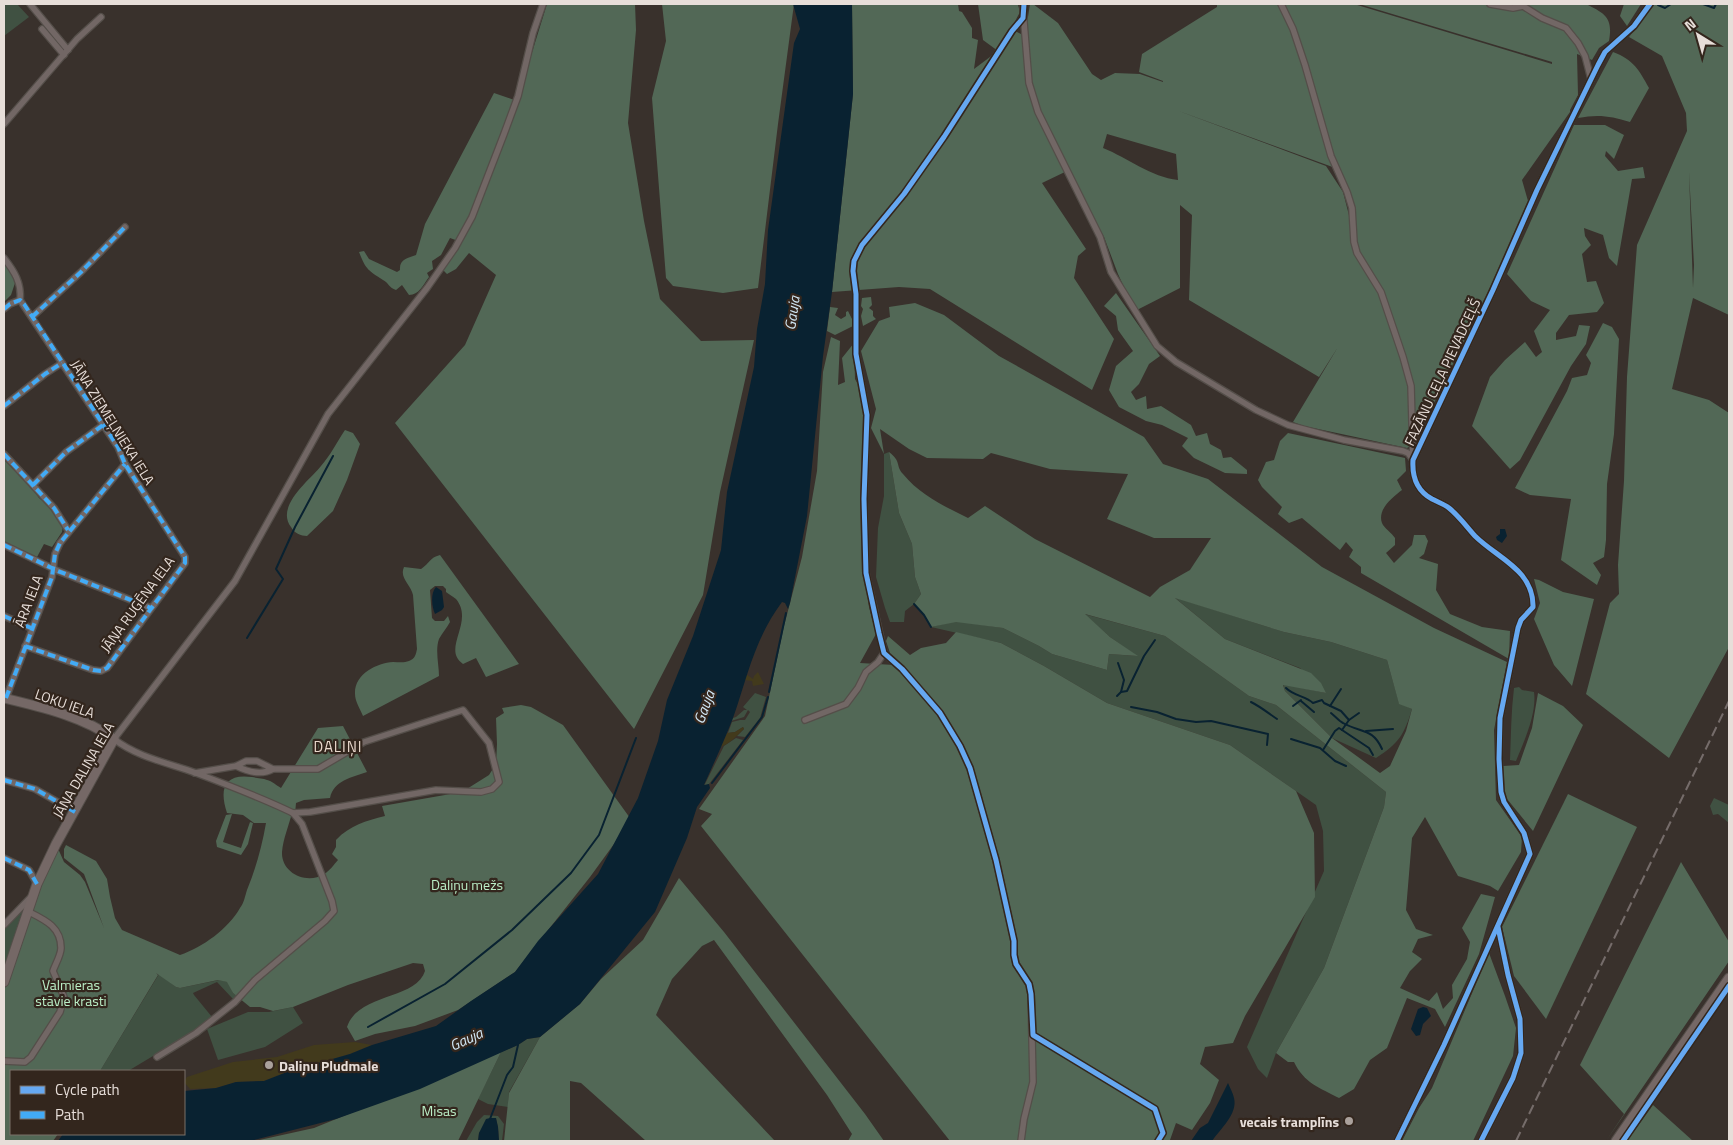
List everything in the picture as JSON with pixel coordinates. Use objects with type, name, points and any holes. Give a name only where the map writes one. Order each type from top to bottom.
[{"type":"street","points":[[30,4],[66,52]]},
{"type":"street","name":"JĀŅA DALIŅA IELA","points":[[4,982],[37,884],[56,844],[114,739],[235,581],[328,414],[427,288],[455,248],[472,217],[518,96],[533,33],[543,4]]},
{"type":"street","points":[[1024,4],[1023,18],[1028,83],[1038,112],[1100,237],[1111,272],[1157,346],[1176,362],[1226,390],[1256,410],[1288,426],[1344,440],[1403,451],[1413,460]]},
{"type":"street","points":[[1281,4],[1306,64],[1331,156],[1352,208],[1354,242],[1357,253],[1381,292],[1403,357],[1411,386],[1413,460]]},
{"type":"street","points":[[1490,4],[1513,8],[1523,6],[1542,18],[1566,28],[1578,43],[1585,56],[1591,81]]},
{"type":"street","name":"FAZĀNU CEĻA PIEVADCEĻŠ","points":[[1397,1141],[1444,1045],[1530,854],[1524,833],[1504,802],[1500,792],[1499,759],[1500,718],[1518,628],[1521,620],[1532,607],[1533,601],[1530,586],[1509,562],[1476,537],[1458,515],[1425,494],[1414,479],[1412,470],[1413,460],[1493,290],[1537,190],[1605,52],[1634,26],[1650,4]]},
{"type":"street","points":[[4,124],[66,52],[101,17]]},
{"type":"street","points":[[1021,1141],[1033,1082],[1031,994],[1029,984],[1016,964],[1014,941],[996,860],[970,768],[960,746],[940,713],[902,669],[884,653],[866,572],[864,499],[867,415],[856,354],[857,300],[852,271],[854,261],[862,245],[904,194],[944,137],[1012,31],[1023,18]]},
{"type":"street","points":[[42,29],[66,52]]},
{"type":"street","points":[[32,317],[125,227]]},
{"type":"street","points":[[4,258],[14,271],[20,284],[20,300],[4,309]]},
{"type":"street","name":"JĀŅA ZIEMEĻNIEKA IELA","points":[[20,300],[118,447],[124,464],[185,557]]},
{"type":"street","points":[[4,406],[62,363]]},
{"type":"street","points":[[33,485],[66,452],[103,425]]},
{"type":"street","points":[[4,454],[54,508],[68,530]]},
{"type":"street","name":"ĀRA IELA","points":[[5,698],[52,577],[52,568],[57,548],[68,530],[124,464]]},
{"type":"street","name":"ĀRA IELA","points":[[4,545],[52,568]]},
{"type":"street","name":"JĀŅA RUĢĒNA IELA","points":[[25,646],[101,671],[107,668],[185,563],[185,557]]},
{"type":"street","points":[[52,568],[151,608]]},
{"type":"street","points":[[4,616],[31,628]]},
{"type":"street","points":[[805,720],[846,704],[858,688],[866,672],[878,662],[884,653]]},
{"type":"street","points":[[878,662],[893,661]]},
{"type":"street","name":"LOKU IELA","points":[[5,698],[68,716],[104,732],[114,739]]},
{"type":"street","points":[[114,739],[124,747],[166,764],[195,773],[293,813],[310,812],[436,790],[481,792],[492,789],[499,782],[490,743],[462,710],[364,742],[318,769],[273,770],[266,773],[253,772],[236,766]]},
{"type":"street","points":[[195,773],[236,766],[246,761],[257,761],[273,770]]},
{"type":"street","points":[[4,780],[36,790],[75,812]]},
{"type":"street","points":[[157,1057],[196,1033],[235,1002],[255,980],[326,921],[334,911],[332,901],[302,824],[293,813]]},
{"type":"street","points":[[4,858],[29,870],[37,884]]},
{"type":"street","points":[[4,925],[32,896]]},
{"type":"street","points":[[4,1061],[24,1062],[31,1057],[60,1012],[64,997],[53,971],[61,950],[57,932],[46,920],[28,912]]},
{"type":"street","points":[[1481,1141],[1513,1078],[1521,1053],[1520,1019],[1506,967],[1498,927]]},
{"type":"street","points":[[1616,1141],[1729,978]]},
{"type":"street","points":[[1158,1141],[1163,1133]]},
{"type":"green space","points":[[4,4],[17,4],[29,17],[4,36]]},
{"type":"green space","points":[[547,4],[635,4],[636,30],[628,123],[644,221],[660,299],[701,341],[754,340],[720,492],[703,595],[634,729],[395,423],[465,345],[496,275],[469,253],[456,269],[447,274],[441,268],[461,242],[450,238],[441,255],[432,261],[433,269],[427,273],[429,277],[423,286],[416,293],[409,295],[402,285],[396,290],[371,271],[364,263],[359,252],[364,251],[369,259],[397,272],[400,270],[403,261],[416,255],[425,224],[494,93],[517,101]]},
{"type":"green space","points":[[662,4],[794,4],[758,288],[723,293],[673,286],[666,278],[652,98],[666,41]]},
{"type":"green space","points":[[852,4],[958,4],[959,11],[962,12],[972,28],[972,38],[978,40],[974,69],[998,51],[983,40],[978,4],[1018,5],[1020,12],[1011,29],[1025,36],[1030,4],[1033,4],[1058,23],[1092,74],[1101,80],[1115,73],[1140,74],[1163,82],[1139,72],[1142,54],[1217,7],[1217,4],[1354,4],[1552,64],[1552,62],[1359,4],[1586,4],[1603,14],[1610,27],[1609,41],[1599,48],[1592,60],[1577,54],[1578,95],[1570,112],[1522,180],[1528,201],[1487,294],[1416,440],[1413,386],[1382,288],[1358,250],[1353,204],[1338,169],[1176,110],[1326,166],[1343,192],[1351,223],[1351,239],[1381,299],[1410,388],[1412,445],[1407,448],[1293,422],[1338,347],[1319,377],[1189,300],[1192,215],[1180,205],[1180,288],[1135,311],[1104,237],[1067,171],[1042,183],[1086,249],[1078,256],[1074,278],[1114,339],[1092,390],[930,289],[899,287],[832,292],[853,94]],"holes":[[[1107,134],[1176,154],[1178,180],[1158,175],[1103,148]]]},
{"type":"green space","points":[[1624,4],[1641,4],[1627,26],[1620,16]]},
{"type":"green space","points":[[1655,4],[1729,4],[1729,315],[1693,298],[1672,389],[1709,400],[1729,413],[1729,647],[1669,758],[1586,694],[1610,603],[1619,594],[1618,565],[1624,481],[1627,377],[1637,245],[1687,131],[1686,113],[1662,56],[1629,37]],"holes":[[[1689,172],[1694,265],[1693,288]]]},
{"type":"green space","points":[[1613,52],[1626,58],[1635,66],[1649,88],[1630,122],[1604,116],[1578,118]]},
{"type":"green space","points":[[1574,125],[1605,125],[1624,135],[1614,159],[1606,151],[1605,156],[1618,171],[1643,167],[1645,178],[1632,179],[1617,266],[1609,258],[1603,235],[1584,228],[1585,236],[1591,245],[1582,254],[1587,282],[1596,281],[1604,303],[1597,312],[1569,315],[1556,333],[1556,340],[1576,336],[1579,325],[1590,326],[1586,344],[1571,366],[1520,460],[1510,469],[1472,426],[1490,377],[1505,360],[1525,342],[1536,357],[1542,352],[1534,331],[1550,310],[1531,301],[1507,274]]},
{"type":"green space","points":[[4,261],[16,280],[11,295],[4,302]]},
{"type":"green space","points":[[1116,293],[1160,356],[1149,364],[1139,384],[1131,392],[1136,400],[1146,396],[1147,409],[1161,406],[1191,425],[1196,436],[1207,433],[1210,444],[1221,450],[1223,458],[1231,457],[1247,470],[1247,474],[1225,473],[1194,458],[1182,446],[1188,438],[1162,425],[1146,421],[1119,407],[1109,390],[1116,366],[1133,351],[1118,330],[1116,316],[1104,306]]},
{"type":"green space","points":[[871,297],[872,305],[869,308],[873,311],[873,316],[876,319],[863,326],[861,316],[863,309],[861,306],[862,298]]},
{"type":"green space","points":[[915,303],[944,315],[999,356],[1144,437],[1163,464],[1208,479],[1322,567],[1434,628],[1507,662],[1494,730],[1496,800],[1522,837],[1521,852],[1498,891],[1490,886],[1458,876],[1425,817],[1412,838],[1406,910],[1416,929],[1433,935],[1418,939],[1412,952],[1422,959],[1410,971],[1400,988],[1429,1001],[1437,992],[1443,1009],[1453,998],[1452,985],[1467,959],[1470,942],[1462,928],[1481,894],[1495,897],[1479,954],[1445,1027],[1435,1009],[1407,998],[1387,1048],[1370,1060],[1354,1089],[1339,1098],[1313,1084],[1303,1075],[1294,1062],[1288,1062],[1276,1053],[1324,968],[1384,807],[1386,792],[1276,705],[1249,696],[1165,636],[1085,614],[1110,637],[1138,656],[1109,654],[1107,670],[1052,654],[1003,628],[956,622],[931,627],[924,615],[914,604],[921,594],[915,577],[912,544],[899,513],[889,452],[896,458],[901,471],[917,488],[941,504],[968,518],[985,506],[1035,539],[1150,597],[1160,587],[1190,570],[1211,538],[1154,538],[1107,519],[1128,474],[1050,469],[991,453],[983,459],[927,458],[909,449],[880,429],[884,454],[871,428],[876,409],[861,351],[879,321],[890,317],[889,307]],"holes":[[[1175,598],[1284,632],[1331,642],[1387,660],[1399,704],[1412,709],[1406,731],[1390,766],[1380,773],[1332,738],[1285,691],[1283,685],[1326,693],[1321,683],[1311,673],[1225,639]]]},
{"type":"green space","points":[[830,307],[838,308],[835,315],[841,319],[846,316],[848,311],[855,325],[835,335],[827,331]]},
{"type":"green space","points":[[1603,323],[1612,327],[1619,339],[1614,434],[1607,484],[1606,540],[1604,557],[1593,563],[1601,575],[1597,585],[1561,560],[1571,499],[1530,495],[1515,488],[1567,391],[1572,378],[1587,375],[1591,363],[1586,355]]},
{"type":"green space","points":[[831,337],[840,341],[838,385],[845,382],[842,358],[854,343],[855,379],[868,403],[862,548],[869,607],[876,634],[860,663],[894,665],[886,641],[888,636],[910,655],[921,648],[946,643],[956,632],[1001,643],[1107,703],[1230,745],[1296,791],[1314,833],[1315,897],[1245,1016],[1233,1043],[1205,1047],[1200,1064],[1219,1080],[1210,1103],[1192,1130],[1176,1123],[1170,1140],[1172,1141],[950,1141],[701,826],[712,814],[699,809],[765,716],[784,626],[802,557],[817,471],[823,372]]},
{"type":"green space","points":[[345,430],[353,433],[360,444],[347,480],[333,511],[307,536],[300,535],[292,529],[287,519],[287,511],[296,494],[324,462]]},
{"type":"green space","points":[[1288,433],[1405,458],[1406,471],[1397,480],[1402,490],[1384,508],[1381,518],[1384,527],[1395,538],[1395,545],[1386,553],[1394,563],[1412,545],[1414,535],[1425,535],[1428,541],[1424,554],[1419,558],[1438,564],[1436,590],[1450,614],[1482,627],[1510,631],[1509,659],[1361,573],[1361,567],[1349,557],[1353,550],[1346,542],[1340,550],[1302,518],[1289,523],[1278,514],[1282,507],[1262,487],[1258,480],[1266,462],[1274,460],[1280,441]]},
{"type":"green space","points":[[889,452],[899,513],[912,544],[915,577],[921,594],[914,604],[905,611],[904,622],[890,622],[876,577],[878,528],[884,496],[884,454]]},
{"type":"green space","points":[[4,460],[28,483],[39,498],[54,510],[63,525],[62,532],[52,547],[44,544],[37,557],[4,542]]},
{"type":"green space","points":[[440,555],[519,664],[486,677],[476,658],[463,664],[457,658],[455,651],[461,626],[461,608],[456,599],[446,592],[443,586],[435,586],[430,590],[432,618],[435,621],[444,621],[448,616],[450,622],[438,643],[439,676],[363,716],[355,694],[358,681],[362,675],[380,665],[409,661],[414,658],[416,653],[413,595],[403,575],[404,567],[421,569],[436,556]]},
{"type":"green space","points":[[1534,579],[1563,592],[1594,599],[1572,686],[1554,665],[1534,619],[1540,603]]},
{"type":"green space","points":[[1174,597],[1284,632],[1331,642],[1387,660],[1399,703],[1412,709],[1400,738],[1376,758],[1332,738],[1285,691],[1283,684],[1326,693],[1300,668],[1225,639]]},
{"type":"green space","points":[[1084,614],[1165,636],[1249,696],[1276,705],[1386,792],[1384,807],[1324,968],[1276,1053],[1267,1078],[1258,1069],[1247,1047],[1324,871],[1323,831],[1316,805],[1230,745],[1107,703],[1001,643],[931,627],[956,621],[1003,628],[1052,654],[1107,670],[1109,654],[1137,656],[1110,637]]},
{"type":"green space","points":[[1519,687],[1522,690],[1534,692],[1534,709],[1516,761],[1510,760],[1511,724],[1514,688]]},
{"type":"green space","points":[[755,693],[766,697],[760,718],[745,737],[737,736],[744,729],[743,727],[735,732],[728,733],[732,722],[745,720],[750,712],[748,710],[744,717],[731,721],[744,710],[747,710],[743,707]]},
{"type":"green space","points":[[1538,693],[1563,706],[1583,725],[1533,831],[1503,794],[1503,766],[1519,765],[1532,728]]},
{"type":"green space","name":"Daliņu mežs","points":[[521,705],[531,707],[563,725],[630,818],[590,877],[515,972],[458,1010],[415,1026],[375,1034],[355,1041],[347,1027],[353,1016],[374,1002],[411,987],[420,980],[425,971],[423,964],[413,963],[348,985],[293,1007],[273,1011],[260,1007],[250,1007],[233,993],[227,982],[218,980],[180,988],[156,973],[158,975],[101,1070],[10,1070],[10,1135],[57,1135],[53,1141],[4,1141],[4,982],[56,844],[64,862],[80,875],[85,882],[104,928],[84,874],[64,858],[66,845],[96,861],[107,879],[115,918],[122,930],[180,955],[206,942],[222,930],[235,916],[243,902],[263,840],[266,823],[254,823],[243,815],[227,813],[224,790],[230,780],[243,776],[252,777],[272,782],[281,788],[318,728],[343,726],[367,772],[339,783],[330,798],[304,800],[296,803],[295,814],[292,813],[282,852],[283,859],[290,871],[303,877],[317,877],[328,871],[338,860],[332,854],[336,847],[336,840],[353,827],[385,816],[382,806],[462,792],[489,775],[496,764],[496,718],[504,713],[502,708]]},
{"type":"green space","points":[[736,738],[743,740],[709,784],[704,786],[724,746]]},
{"type":"green space","points":[[1568,794],[1637,827],[1546,1019],[1514,976],[1502,927]]},
{"type":"green space","points":[[1714,798],[1729,805],[1729,823],[1718,814],[1713,815],[1710,806]]},
{"type":"green space","points":[[232,814],[223,842],[241,848],[250,822],[253,823],[248,844],[241,855],[217,847],[216,841],[226,815]]},
{"type":"green space","points":[[1681,862],[1729,942],[1729,961],[1606,1141],[1624,1114],[1580,1065]]},
{"type":"green space","points":[[679,878],[724,932],[884,1141],[848,1141],[852,1134],[827,1095],[714,940],[702,946],[672,979],[656,1015],[775,1141],[646,1141],[581,1083],[570,1081],[570,1141],[504,1141],[509,1093],[540,1037],[580,1004],[601,979],[643,940]]},
{"type":"green space","points":[[32,897],[4,982],[4,925]]},
{"type":"green space","points":[[1489,953],[1516,1028],[1513,1056],[1473,1141],[1402,1141],[1432,1088]]},
{"type":"green space","points":[[159,974],[180,988],[219,980],[228,982],[233,993],[237,996],[233,999],[217,982],[193,993],[212,1017],[193,1032],[130,1070],[101,1070]]},
{"type":"green space","points":[[293,1007],[303,1023],[265,1047],[218,1060],[207,1029],[248,1012],[269,1012]]},
{"type":"green space","points":[[540,1037],[509,1092],[508,1107],[488,1104],[478,1099],[501,1052],[527,1039]]},
{"type":"green space","name":"Misas","points":[[501,1052],[458,1141],[255,1141],[314,1128]]},
{"type":"green space","points":[[1653,1105],[1693,1141],[1627,1141]]},
{"type":"green space","points":[[484,1115],[498,1116],[504,1124],[502,1141],[499,1141],[496,1119],[479,1133],[478,1141],[466,1141],[477,1122]]},
{"type":"sand","points":[[758,672],[764,684],[753,686],[752,681],[744,680],[746,674],[753,679]]},
{"type":"sand","points":[[743,727],[744,729],[734,739],[721,747],[727,733],[735,732]]},
{"type":"sand","name":"Daliņu Pludmale","points":[[355,1042],[372,1045],[350,1054],[287,1072],[264,1081],[236,1082],[216,1088],[190,1089],[185,1083],[187,1077],[233,1062],[277,1057],[314,1045]]},
{"type":"water","name":"Gauja","points":[[793,4],[852,4],[853,94],[807,516],[788,609],[785,603],[782,602],[772,616],[758,644],[733,718],[704,785],[709,784],[710,788],[697,807],[687,838],[655,912],[580,1004],[540,1037],[527,1039],[518,1045],[420,1089],[336,1119],[250,1141],[58,1141],[62,1135],[185,1135],[185,1091],[216,1088],[236,1082],[264,1081],[287,1072],[436,1026],[515,972],[538,941],[598,874],[638,798],[658,741],[667,700],[693,636],[721,550],[727,492],[754,367],[757,329],[765,284],[768,230],[794,43],[800,29]]},
{"type":"water","points":[[1500,529],[1505,529],[1507,536],[1502,543],[1496,537],[1500,534]]},
{"type":"water","points":[[436,587],[442,591],[444,607],[435,614],[432,597]]},
{"type":"water","points":[[1427,1008],[1431,1016],[1423,1024],[1420,1035],[1416,1036],[1411,1029],[1418,1009]]},
{"type":"water","points":[[1228,1083],[1234,1096],[1235,1104],[1228,1121],[1212,1141],[1191,1141],[1200,1128],[1208,1123]]},
{"type":"water","points":[[496,1118],[499,1141],[478,1141],[479,1133],[486,1119]]},
{"type":"waterway","points":[[1631,4],[1638,4]]},
{"type":"waterway","points":[[1658,5],[1665,8],[1671,4]]},
{"type":"waterway","points":[[1703,4],[1714,8],[1716,4]]},
{"type":"waterway","points":[[247,638],[283,579],[276,569],[295,527],[333,456]]},
{"type":"waterway","points":[[914,604],[924,615],[931,627]]},
{"type":"waterway","points":[[769,692],[786,613]]},
{"type":"waterway","points":[[1117,696],[1121,692],[1127,691],[1144,656],[1155,640]]},
{"type":"waterway","points":[[1118,663],[1124,680],[1121,692]]},
{"type":"waterway","points":[[1286,688],[1313,703],[1322,700],[1324,703],[1341,711],[1349,720]]},
{"type":"waterway","points":[[1330,706],[1341,689]]},
{"type":"waterway","points":[[712,783],[762,717],[768,697]]},
{"type":"waterway","points":[[1293,706],[1301,700]]},
{"type":"waterway","points":[[1301,701],[1314,712]]},
{"type":"waterway","points":[[1251,702],[1277,719]]},
{"type":"waterway","points":[[1131,707],[1157,712],[1176,719],[1196,722],[1211,721],[1268,734],[1267,745]]},
{"type":"waterway","points":[[1331,713],[1343,723],[1375,737],[1382,749]]},
{"type":"waterway","points":[[1342,730],[1349,720],[1359,713]]},
{"type":"waterway","points":[[1323,750],[1339,728],[1369,748],[1373,755]]},
{"type":"waterway","points":[[1366,731],[1393,729]]},
{"type":"waterway","points":[[368,1027],[445,984],[512,930],[571,873],[599,835],[636,738]]},
{"type":"waterway","points":[[1291,739],[1320,748],[1335,761],[1346,766]]},
{"type":"waterway","points":[[490,1119],[507,1075],[513,1067],[518,1045]]},
{"type":"railway","points":[[1516,1141],[1729,701]]},
{"type":"marked path","points":[[32,317],[81,272],[125,227]]},
{"type":"marked path","points":[[4,309],[20,300],[24,304],[118,447],[125,464],[185,557],[185,563],[107,668],[101,671],[93,670],[25,646]]},
{"type":"marked path","points":[[4,406],[62,363]]},
{"type":"marked path","points":[[33,485],[66,452],[103,425]]},
{"type":"marked path","points":[[4,454],[54,508],[68,530]]},
{"type":"marked path","points":[[6,698],[52,577],[55,554],[60,543],[125,464]]},
{"type":"marked path","points":[[4,545],[58,571],[151,608]]},
{"type":"marked path","points":[[4,616],[31,628]]},
{"type":"marked path","points":[[4,780],[35,789],[75,812]]},
{"type":"marked path","points":[[4,858],[29,870],[37,884]]},
{"type":"cycle path","points":[[1024,4],[1023,18],[1012,31],[944,137],[904,194],[862,245],[854,261],[856,354],[867,415],[864,499],[866,573],[884,653],[902,669],[940,713],[960,746],[970,768],[996,860],[1014,941],[1016,964],[1029,984],[1033,1035],[1155,1109],[1163,1133],[1158,1141]]},
{"type":"cycle path","points":[[1397,1141],[1444,1045],[1530,854],[1524,833],[1504,802],[1501,792],[1499,759],[1500,718],[1518,628],[1521,620],[1533,607],[1532,594],[1521,574],[1513,566],[1475,536],[1449,508],[1423,492],[1416,482],[1413,472],[1413,460],[1493,290],[1537,190],[1598,65],[1605,52],[1634,26],[1650,4]]},
{"type":"cycle path","points":[[1481,1141],[1513,1078],[1521,1053],[1520,1019],[1498,927]]},
{"type":"cycle path","points":[[1623,1141],[1729,986]]},
{"type":"place","name":"Daliņu Pludmale","points":[[269,1065]]},
{"type":"place","name":"vecais tramplīns","points":[[1349,1121]]},
{"type":"district","name":"DALIŅI","points":[[338,746]]},
{"type":"park label","name":"Valmieras stāvie krasti","points":[[71,992]]}]
